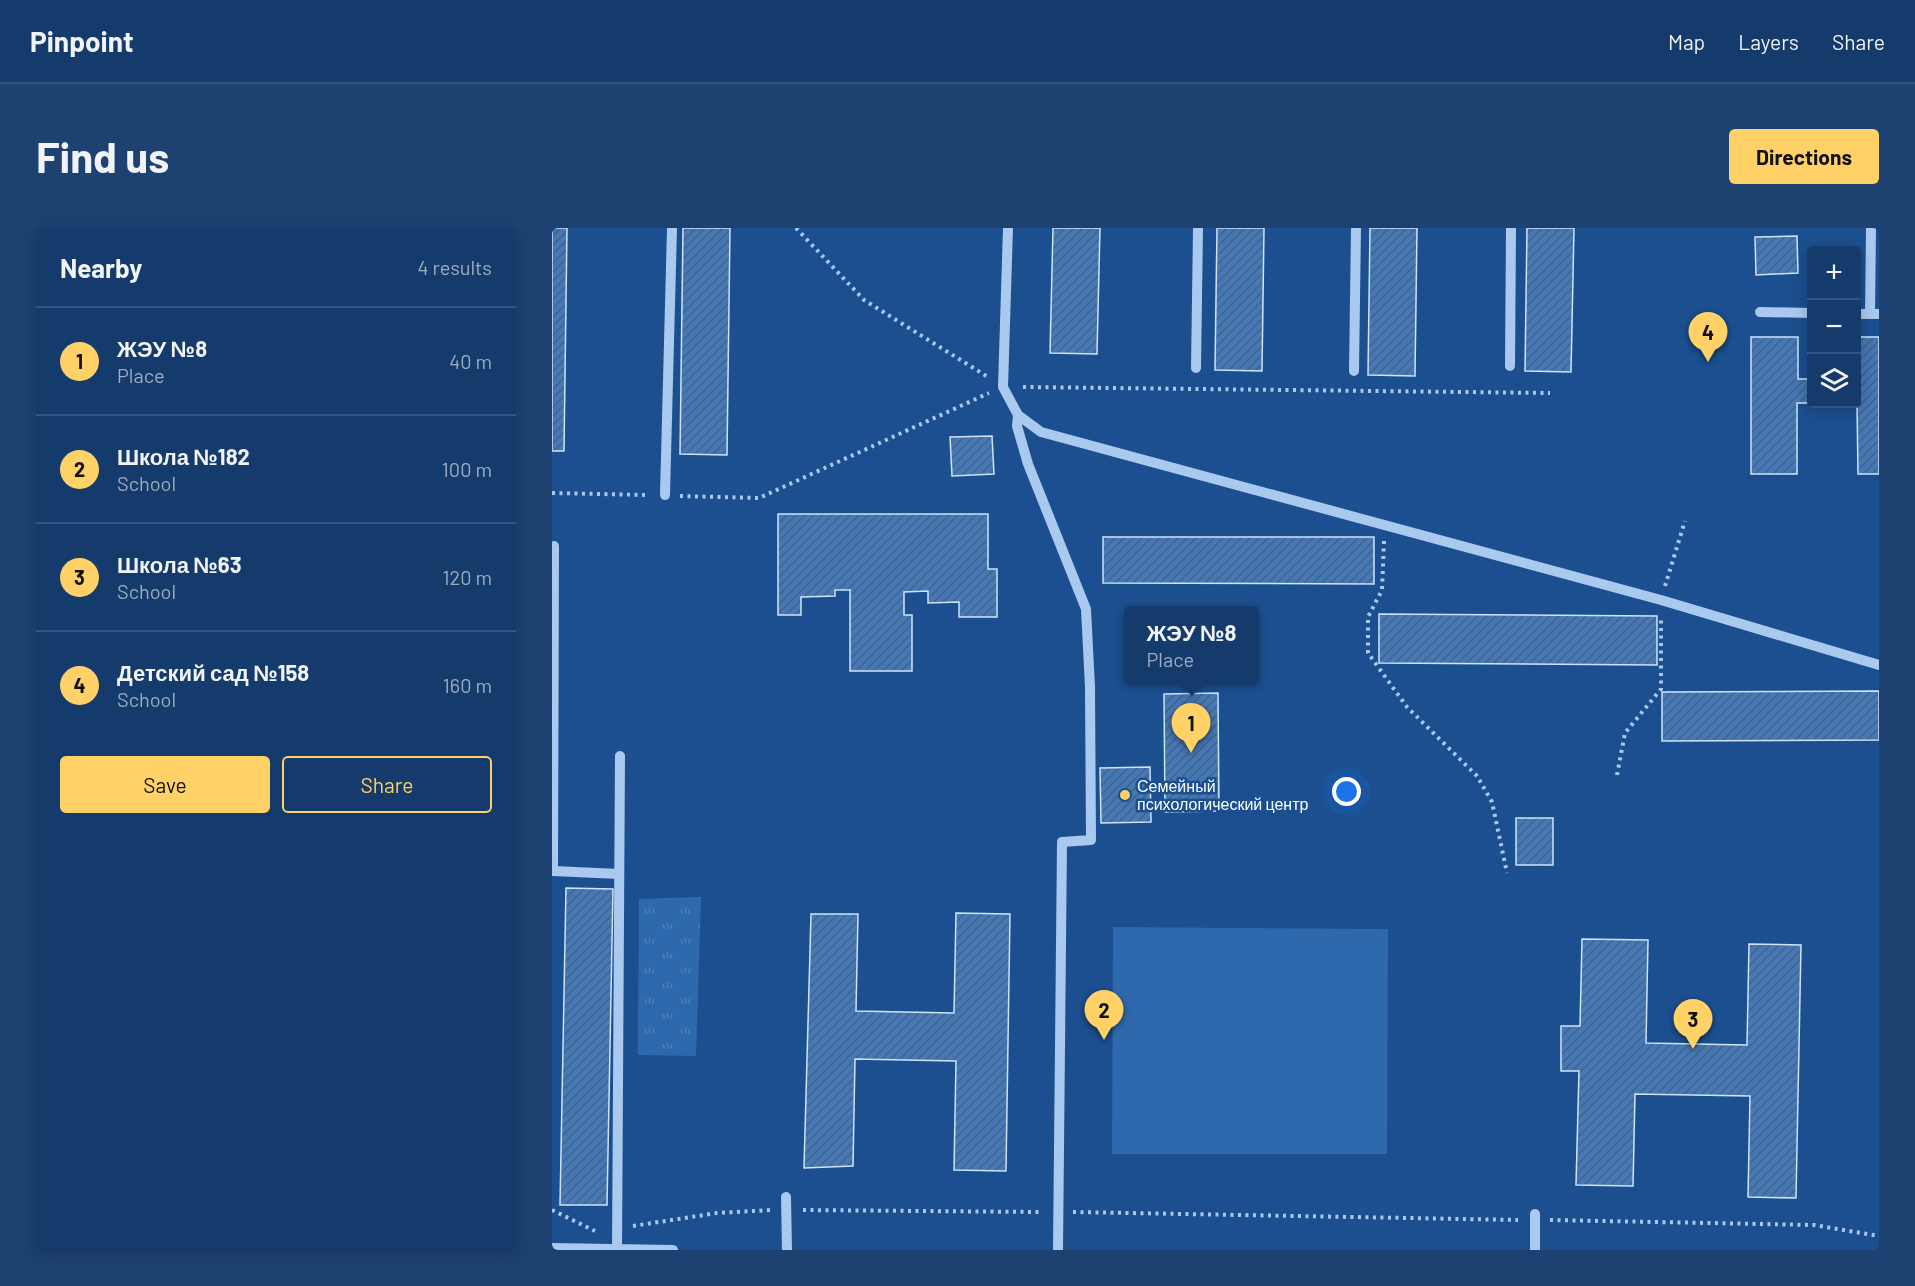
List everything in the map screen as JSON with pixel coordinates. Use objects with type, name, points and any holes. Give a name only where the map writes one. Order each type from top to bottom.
[{"type":"lane","points":[[666,495],[672,228]]},
{"type":"lane","points":[[1008,228],[1003,387],[1018,415],[1041,432],[1661,600],[1879,665]]},
{"type":"lane","points":[[1196,368],[1198,228]]},
{"type":"lane","points":[[1354,371],[1356,228]]},
{"type":"lane","points":[[1510,366],[1511,228]]},
{"type":"lane","points":[[1871,228],[1875,314]]},
{"type":"lane","points":[[1760,312],[1807,313]]},
{"type":"lane","points":[[1018,415],[1017,426],[1028,464],[1086,609],[1090,687],[1092,840],[1062,842],[1058,1250]]},
{"type":"lane","points":[[554,546],[552,871],[619,874]]},
{"type":"lane","points":[[617,1246],[620,756]]},
{"type":"lane","points":[[786,1197],[787,1250]]},
{"type":"lane","points":[[1535,1217],[1535,1250]]},
{"type":"lane","points":[[552,1248],[617,1246],[673,1250]]},
{"type":"path","points":[[796,228],[864,300],[1003,387]]},
{"type":"path","points":[[552,493],[759,498],[1003,387],[1550,393]]},
{"type":"path","points":[[1617,775],[1625,733],[1661,689],[1661,600],[1685,521]]},
{"type":"path","points":[[1385,525],[1382,590],[1368,617],[1368,653],[1407,707],[1477,776],[1492,802],[1507,873]]},
{"type":"path","points":[[552,1210],[617,1246]]},
{"type":"path","points":[[1535,1217],[1814,1225],[1879,1236]]},
{"type":"green space","points":[[701,897],[696,1056],[638,1055],[639,899]]},
{"type":"green space","points":[[1113,927],[1388,929],[1387,1154],[1112,1154]]},
{"type":"building","points":[[552,228],[567,228],[564,451],[552,451]]},
{"type":"building","points":[[683,228],[730,228],[727,455],[680,454]]},
{"type":"building","points":[[1053,228],[1100,228],[1097,354],[1050,353]]},
{"type":"building","points":[[1217,228],[1264,228],[1262,371],[1215,370]]},
{"type":"building","points":[[1370,228],[1417,228],[1415,376],[1368,375]]},
{"type":"building","points":[[1527,228],[1574,228],[1571,372],[1525,371]]},
{"type":"building","points":[[1797,236],[1798,273],[1756,275],[1755,237]]},
{"type":"building","points":[[1751,337],[1798,337],[1798,379],[1807,379],[1807,403],[1797,403],[1797,474],[1751,474]]},
{"type":"building","points":[[1861,337],[1879,337],[1879,474],[1858,474],[1857,408],[1861,408]]},
{"type":"building","points":[[992,436],[994,474],[952,476],[950,437]]},
{"type":"building","points":[[778,514],[988,514],[988,569],[997,569],[997,617],[959,617],[959,602],[928,603],[928,591],[904,592],[904,615],[912,615],[912,671],[850,671],[850,590],[835,590],[835,596],[801,597],[801,615],[778,615]]},
{"type":"building","points":[[1103,537],[1374,537],[1374,584],[1103,583]]},
{"type":"building","points":[[1379,614],[1657,616],[1657,665],[1379,663]]},
{"type":"building","points":[[1879,691],[1879,740],[1662,741],[1662,692]]},
{"type":"building","points":[[1218,693],[1219,811],[1165,812],[1164,694]]},
{"type":"building","name":"Семейный психологический центр","points":[[1150,767],[1151,822],[1101,823],[1100,768]]},
{"type":"building","points":[[1516,818],[1553,818],[1553,865],[1516,865]]},
{"type":"building","points":[[566,888],[613,889],[607,1205],[560,1205]]},
{"type":"building","points":[[956,913],[1010,914],[1006,1171],[954,1170],[956,1061],[855,1059],[853,1166],[804,1168],[811,914],[858,914],[856,1011],[954,1013]]},
{"type":"building","points":[[1582,939],[1648,940],[1646,1043],[1747,1045],[1749,944],[1801,945],[1796,1198],[1748,1197],[1750,1096],[1635,1094],[1633,1186],[1576,1185],[1579,1071],[1561,1071],[1561,1026],[1580,1026]]},
{"type":"place","name":"Детский сад №158","points":[[1708,362]]},
{"type":"place","name":"ЖЭУ №8","points":[[1191,753]]},
{"type":"place","name":"Семейный психологический центр","points":[[1125,795]]},
{"type":"place","name":"Школа №182","points":[[1104,1040]]},
{"type":"place","name":"Школа №63","points":[[1693,1049]]}]
